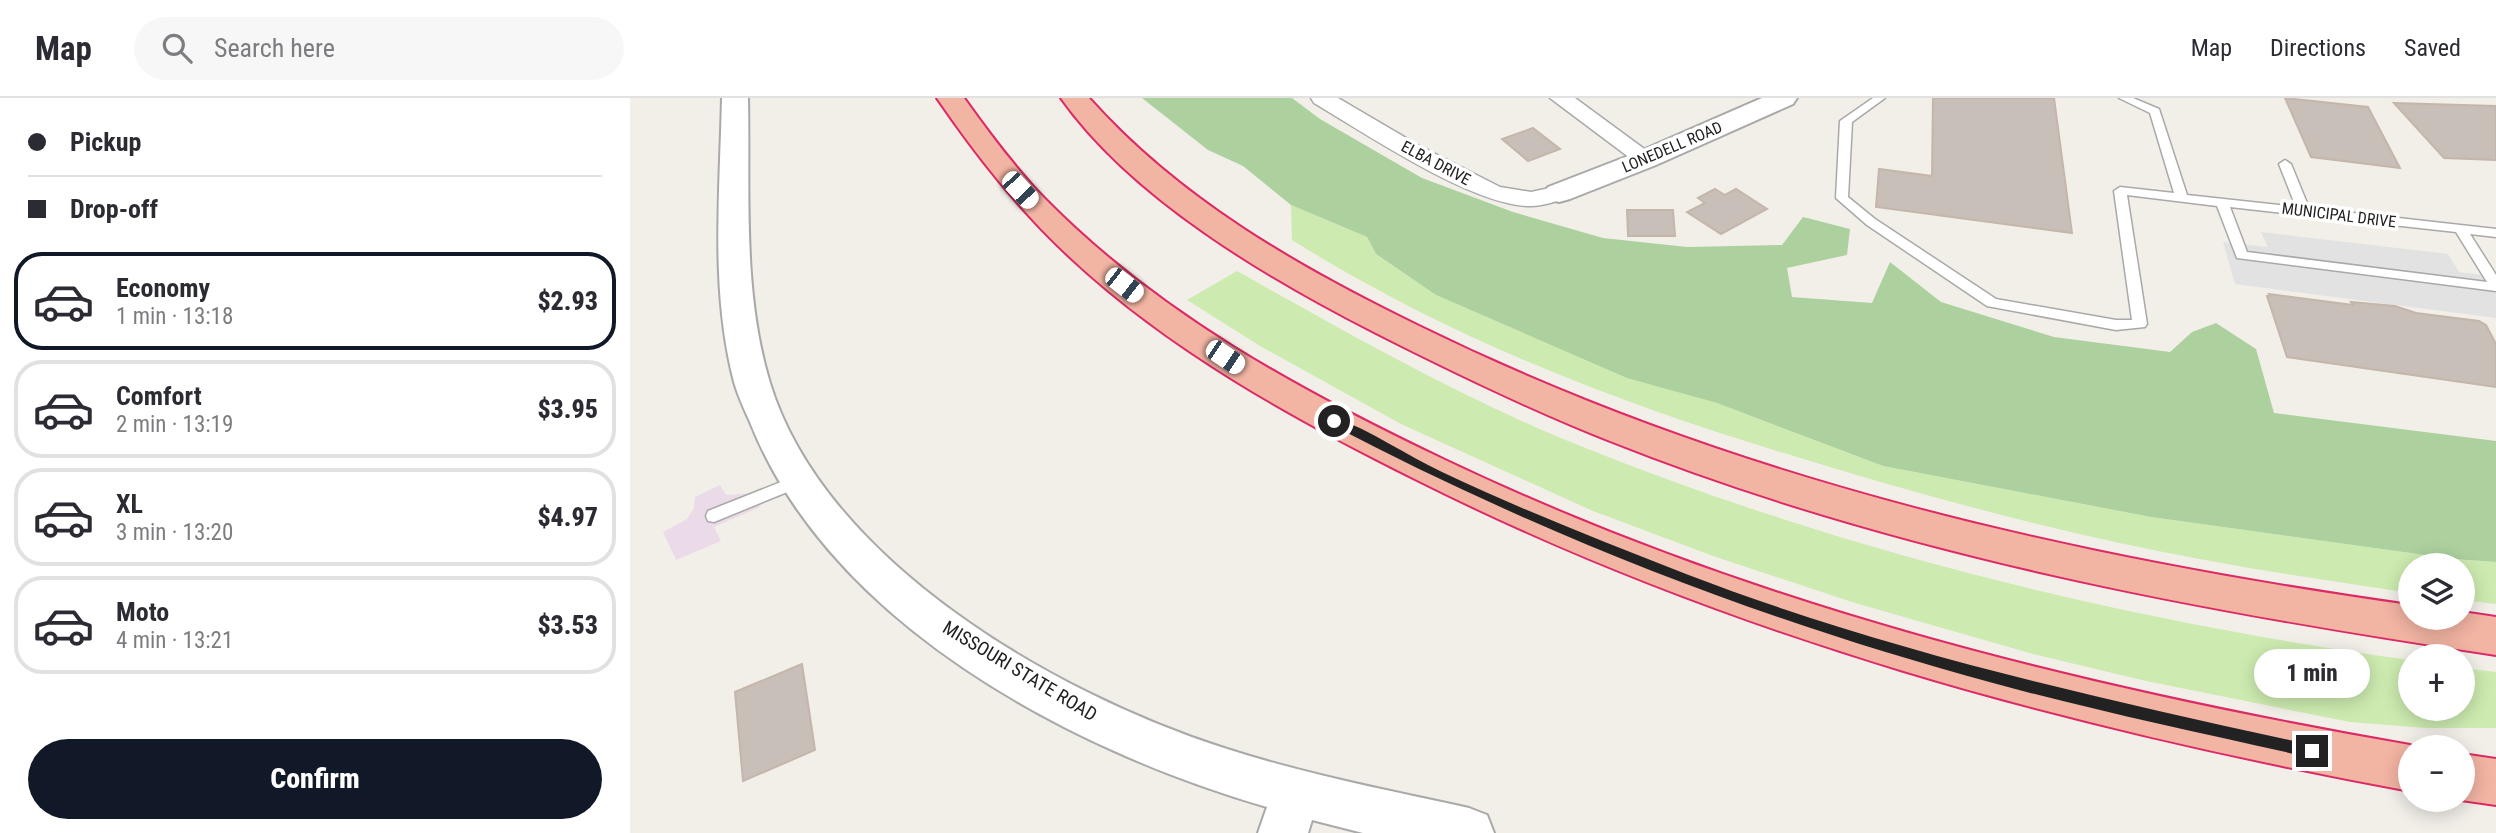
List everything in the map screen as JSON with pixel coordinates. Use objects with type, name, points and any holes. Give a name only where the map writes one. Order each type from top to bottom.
[{"type":"highway","points":[[950,98],[971,131],[1006,175],[1048,220],[1156,309],[1244,370],[1438,475],[1555,528],[1674,575],[1834,630],[1992,677],[2162,720],[2398,766]]},
{"type":"highway","points":[[1074,98],[1125,151],[1176,195],[1238,239],[1311,285],[1409,337],[1497,378],[1608,424],[1757,478],[1867,512],[2017,551],[2228,596],[2337,615],[2496,636]]},
{"type":"highway","points":[[2475,779],[2496,782]]},
{"type":"street","name":"MISSOURI STATE ROAD","points":[[735,98],[737,292],[742,335],[760,406],[796,482],[823,519],[869,566],[926,614],[985,656],[1060,699],[1192,760],[1290,813],[1469,833]]},
{"type":"street","name":"ELBA DRIVE","points":[[1322,98],[1410,150],[1494,193],[1531,199],[1559,193]]},
{"type":"street","points":[[1561,98],[1646,159]]},
{"type":"street","name":"LONEDELL ROAD","points":[[1559,193],[1646,159],[1784,98]]},
{"type":"lane","name":"MUNICIPAL DRIVE","points":[[1880,98],[1846,121],[1842,198],[1871,222],[1992,303],[2116,325],[2140,324],[2120,191],[2496,233]]},
{"type":"lane","points":[[2124,98],[2155,111],[2182,198]]},
{"type":"lane","points":[[2285,164],[2304,211]]},
{"type":"lane","points":[[2222,203],[2242,255],[2496,287]]},
{"type":"lane","points":[[2462,230],[2496,287]]},
{"type":"lane","points":[[714,516],[796,482]]},
{"type":"shaded area","points":[[2261,232],[2448,254],[2459,272],[2496,277],[2496,318],[2235,284],[2223,242],[2268,247]]},
{"type":"shaded area","points":[[720,485],[726,495],[755,493],[760,507],[714,527],[721,541],[676,560],[663,532],[687,519],[694,508],[695,497]]},
{"type":"green space","points":[[1142,98],[1292,98],[1320,119],[1422,178],[1513,212],[1603,238],[1687,247],[1782,245],[1803,217],[1850,229],[1847,255],[1787,268],[1792,297],[1872,303],[1890,262],[1941,302],[2054,337],[2170,352],[2192,332],[2216,323],[2256,349],[2274,413],[2496,441],[2496,562],[2475,560],[2475,553],[2411,553],[2151,517],[1883,466],[1717,403],[1627,378],[1436,295],[1376,254],[1367,237],[1291,205],[1243,166],[1208,150]]},
{"type":"green space","points":[[1291,205],[1367,237],[1376,254],[1436,295],[1627,377],[1717,403],[1883,466],[2151,517],[2411,553],[2398,553],[2398,591],[2153,550],[1898,487],[1731,437],[1537,366],[1412,308],[1292,240]]},
{"type":"green space","points":[[1237,271],[1410,366],[1543,430],[1688,487],[1890,552],[2096,604],[2305,644],[2398,658],[2398,721],[2475,721],[2475,670],[2496,672],[2496,728],[2426,728],[2350,722],[2146,681],[2033,654],[1855,603],[1713,556],[1593,511],[1401,424],[1260,346],[1187,300]]},
{"type":"green space","points":[[2475,560],[2496,562],[2496,604],[2475,602]]},
{"type":"building","points":[[1933,98],[2054,98],[2072,233],[1876,207],[1879,169],[1932,176]]},
{"type":"building","points":[[2285,98],[2368,107],[2400,168],[2311,157]]},
{"type":"building","points":[[2394,103],[2496,106],[2496,160],[2444,158]]},
{"type":"building","points":[[1533,128],[1560,149],[1528,161],[1502,139]]},
{"type":"building","points":[[1715,189],[1725,195],[1736,189],[1767,209],[1721,234],[1687,212],[1705,203],[1698,198]]},
{"type":"building","points":[[1627,210],[1673,210],[1675,236],[1628,236]]},
{"type":"building","points":[[2269,294],[2353,305],[2351,302],[2395,306],[2416,313],[2479,321],[2486,325],[2496,344],[2496,387],[2287,357],[2267,296],[2270,296]]},
{"type":"building","points":[[802,664],[815,750],[743,781],[735,692]]},
{"type":"route","points":[[1334,421],[1438,475],[1555,528],[1685,579],[1834,630],[1992,677],[2113,708],[2312,751]]}]
